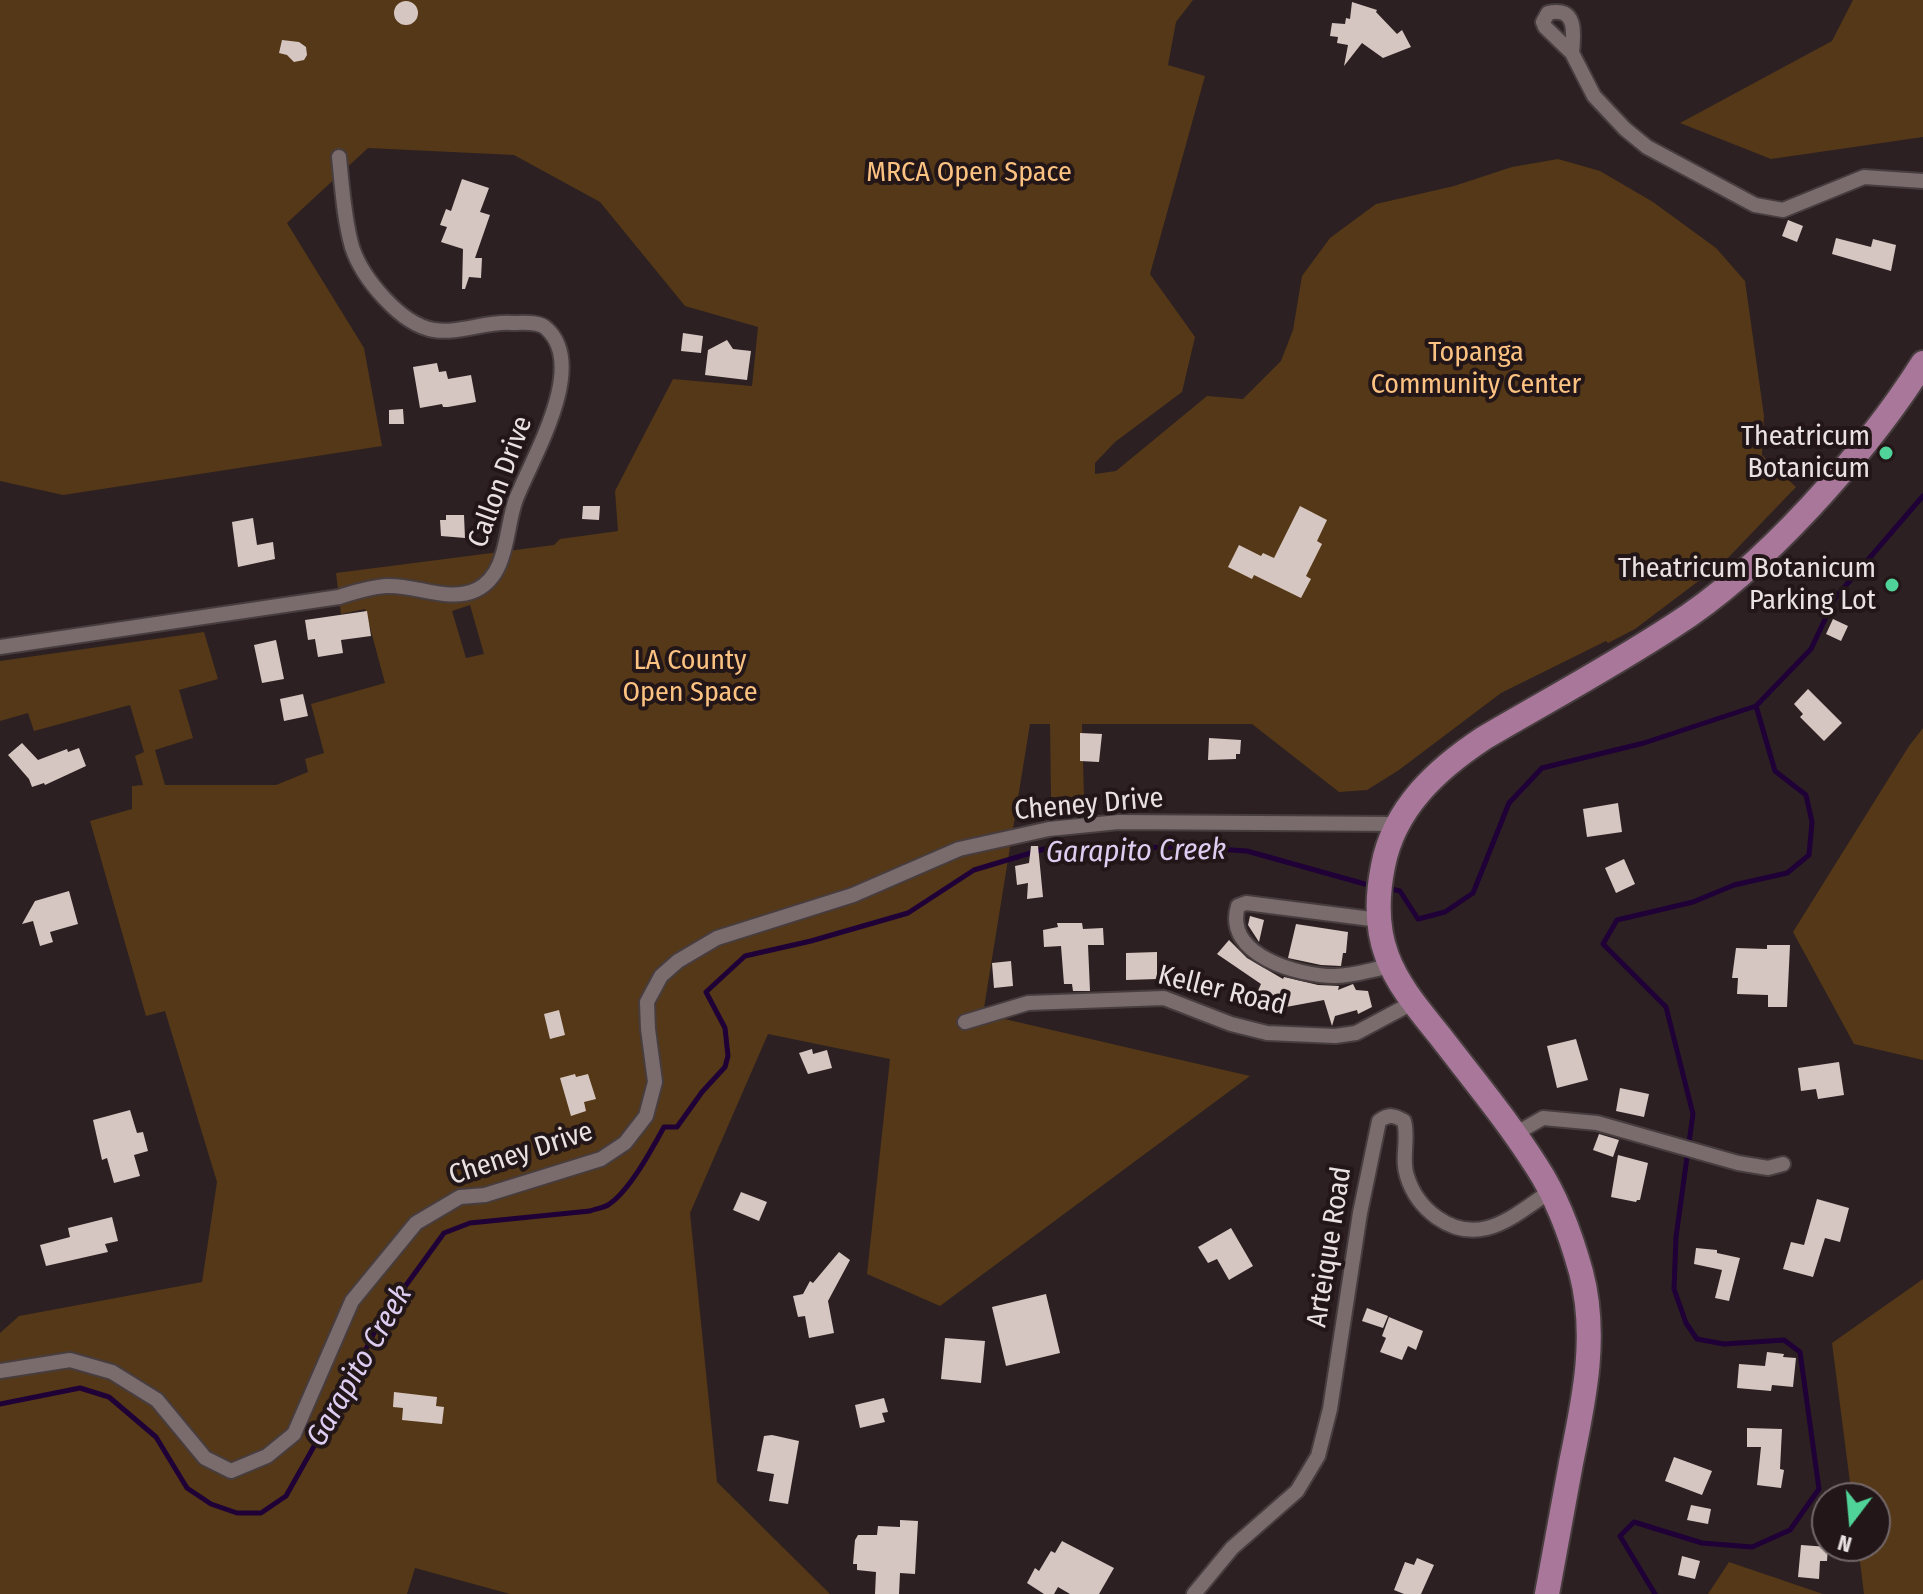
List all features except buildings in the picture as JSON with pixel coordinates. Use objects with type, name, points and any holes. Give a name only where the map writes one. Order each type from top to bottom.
[{"type":"main road","points":[[1547,1594],[1585,1393],[1589,1323],[1582,1275],[1569,1232],[1551,1191],[1515,1134],[1414,1002],[1391,966],[1379,914],[1386,851],[1408,804],[1469,748],[1673,626],[1727,587],[1785,532],[1830,483],[1923,363]]},
{"type":"street","points":[[1572,53],[1594,96],[1636,138],[1647,147],[1755,205],[1783,210],[1864,177],[1923,181]]},
{"type":"street","name":"Callon Drive","points":[[0,647],[339,597],[387,586],[463,594],[485,584],[493,574],[500,562],[515,501],[553,415],[561,373],[558,343],[547,328],[531,324],[496,321],[436,331],[412,324],[387,302],[352,249],[339,157]]},
{"type":"street","name":"Cheney Drive","points":[[0,1371],[70,1360],[112,1372],[157,1400],[205,1458],[231,1471],[267,1456],[294,1434],[352,1301],[416,1223],[460,1197],[485,1195],[601,1159],[625,1143],[646,1116],[655,1082],[647,1002],[661,976],[678,961],[717,938],[853,895],[959,849],[1049,829],[1119,822],[1397,824]]},
{"type":"street","points":[[1379,914],[1246,903],[1238,906],[1235,917],[1236,931],[1242,942],[1285,968],[1338,976],[1391,966]]},
{"type":"street","name":"Keller Road","points":[[965,1022],[1028,1003],[1164,998],[1231,1024],[1267,1033],[1335,1036],[1356,1033],[1414,1002]]},
{"type":"street","name":"Arteique Road","points":[[1194,1594],[1232,1548],[1297,1491],[1318,1456],[1330,1409],[1360,1213],[1379,1121],[1395,1115],[1404,1121],[1408,1180],[1421,1203],[1432,1215],[1446,1223],[1461,1228],[1490,1228],[1551,1191]]},
{"type":"street","points":[[1515,1134],[1543,1118],[1597,1123],[1758,1167],[1783,1164]]},
{"type":"green space","points":[[0,0],[1193,0],[1176,22],[1168,65],[1205,76],[1150,274],[1195,337],[1182,392],[1115,442],[1095,463],[1095,474],[1116,471],[1207,396],[1243,399],[1281,361],[1293,330],[1302,276],[1330,238],[1376,204],[1454,186],[1512,167],[1558,159],[1600,171],[1653,202],[1716,248],[1745,281],[1764,416],[1762,455],[1796,487],[1725,561],[1635,629],[1501,693],[1399,770],[1367,790],[1339,792],[1252,724],[1082,724],[1084,797],[1051,797],[1050,724],[1030,724],[983,1014],[1250,1076],[940,1306],[867,1274],[890,1059],[768,1034],[690,1213],[717,1482],[830,1594],[510,1594],[415,1568],[407,1594],[0,1594],[0,1333],[19,1316],[202,1282],[217,1182],[165,1011],[146,1016],[90,821],[132,809],[132,786],[143,785],[135,756],[144,752],[130,705],[34,731],[28,713],[0,721],[0,661],[204,632],[218,679],[179,690],[193,738],[155,750],[165,785],[276,785],[308,772],[305,759],[324,753],[311,704],[385,683],[365,609],[341,614],[336,573],[554,545],[560,539],[618,531],[615,491],[673,379],[752,386],[758,327],[685,306],[600,202],[514,155],[368,148],[287,223],[364,348],[382,446],[63,495],[0,481]],"holes":[[[470,605],[484,654],[466,658],[452,611]]]},
{"type":"green space","points":[[1853,0],[1923,0],[1923,137],[1771,159],[1680,123],[1832,41]]},
{"type":"green space","points":[[1923,728],[1923,1060],[1854,1044],[1793,932]]},
{"type":"green space","points":[[1923,1279],[1923,1594],[1864,1594],[1860,1562],[1891,1562],[1891,1482],[1850,1482],[1832,1343]]},
{"type":"green space","points":[[1729,1562],[1823,1594],[1708,1594]]},
{"type":"waterway","points":[[1655,1594],[1620,1536],[1634,1522],[1702,1543],[1752,1547],[1790,1530],[1819,1489],[1800,1352],[1784,1340],[1724,1344],[1697,1339],[1686,1323],[1674,1289],[1676,1237],[1693,1114],[1666,1007],[1603,944],[1617,920],[1693,902],[1734,885],[1787,873],[1809,855],[1812,822],[1806,795],[1775,771],[1756,706],[1811,649],[1835,598],[1923,496]]},
{"type":"waterway","name":"Garapito Creek","points":[[1386,888],[1400,891],[1418,919],[1445,912],[1473,893],[1509,803],[1542,768],[1644,743],[1756,706]]},
{"type":"waterway","name":"Garapito Creek","points":[[0,1404],[80,1388],[109,1397],[156,1437],[187,1488],[211,1504],[237,1513],[261,1513],[286,1496],[380,1321],[444,1233],[470,1223],[590,1211],[608,1205],[624,1190],[664,1127],[677,1127],[725,1067],[728,1056],[725,1028],[706,992],[745,956],[908,913],[974,870],[1044,849],[1183,847],[1247,851],[1372,886]]},
{"type":"place","name":"Theatricum Botanicum","points":[[1886,453]]},
{"type":"place","name":"Theatricum Botanicum Parking Lot","points":[[1892,585]]},
{"type":"park label","name":"MRCA Open Space","points":[[969,173]]},
{"type":"park label","name":"Topanga Community Center","points":[[1476,369]]},
{"type":"park label","name":"LA County Open Space","points":[[690,677]]}]
